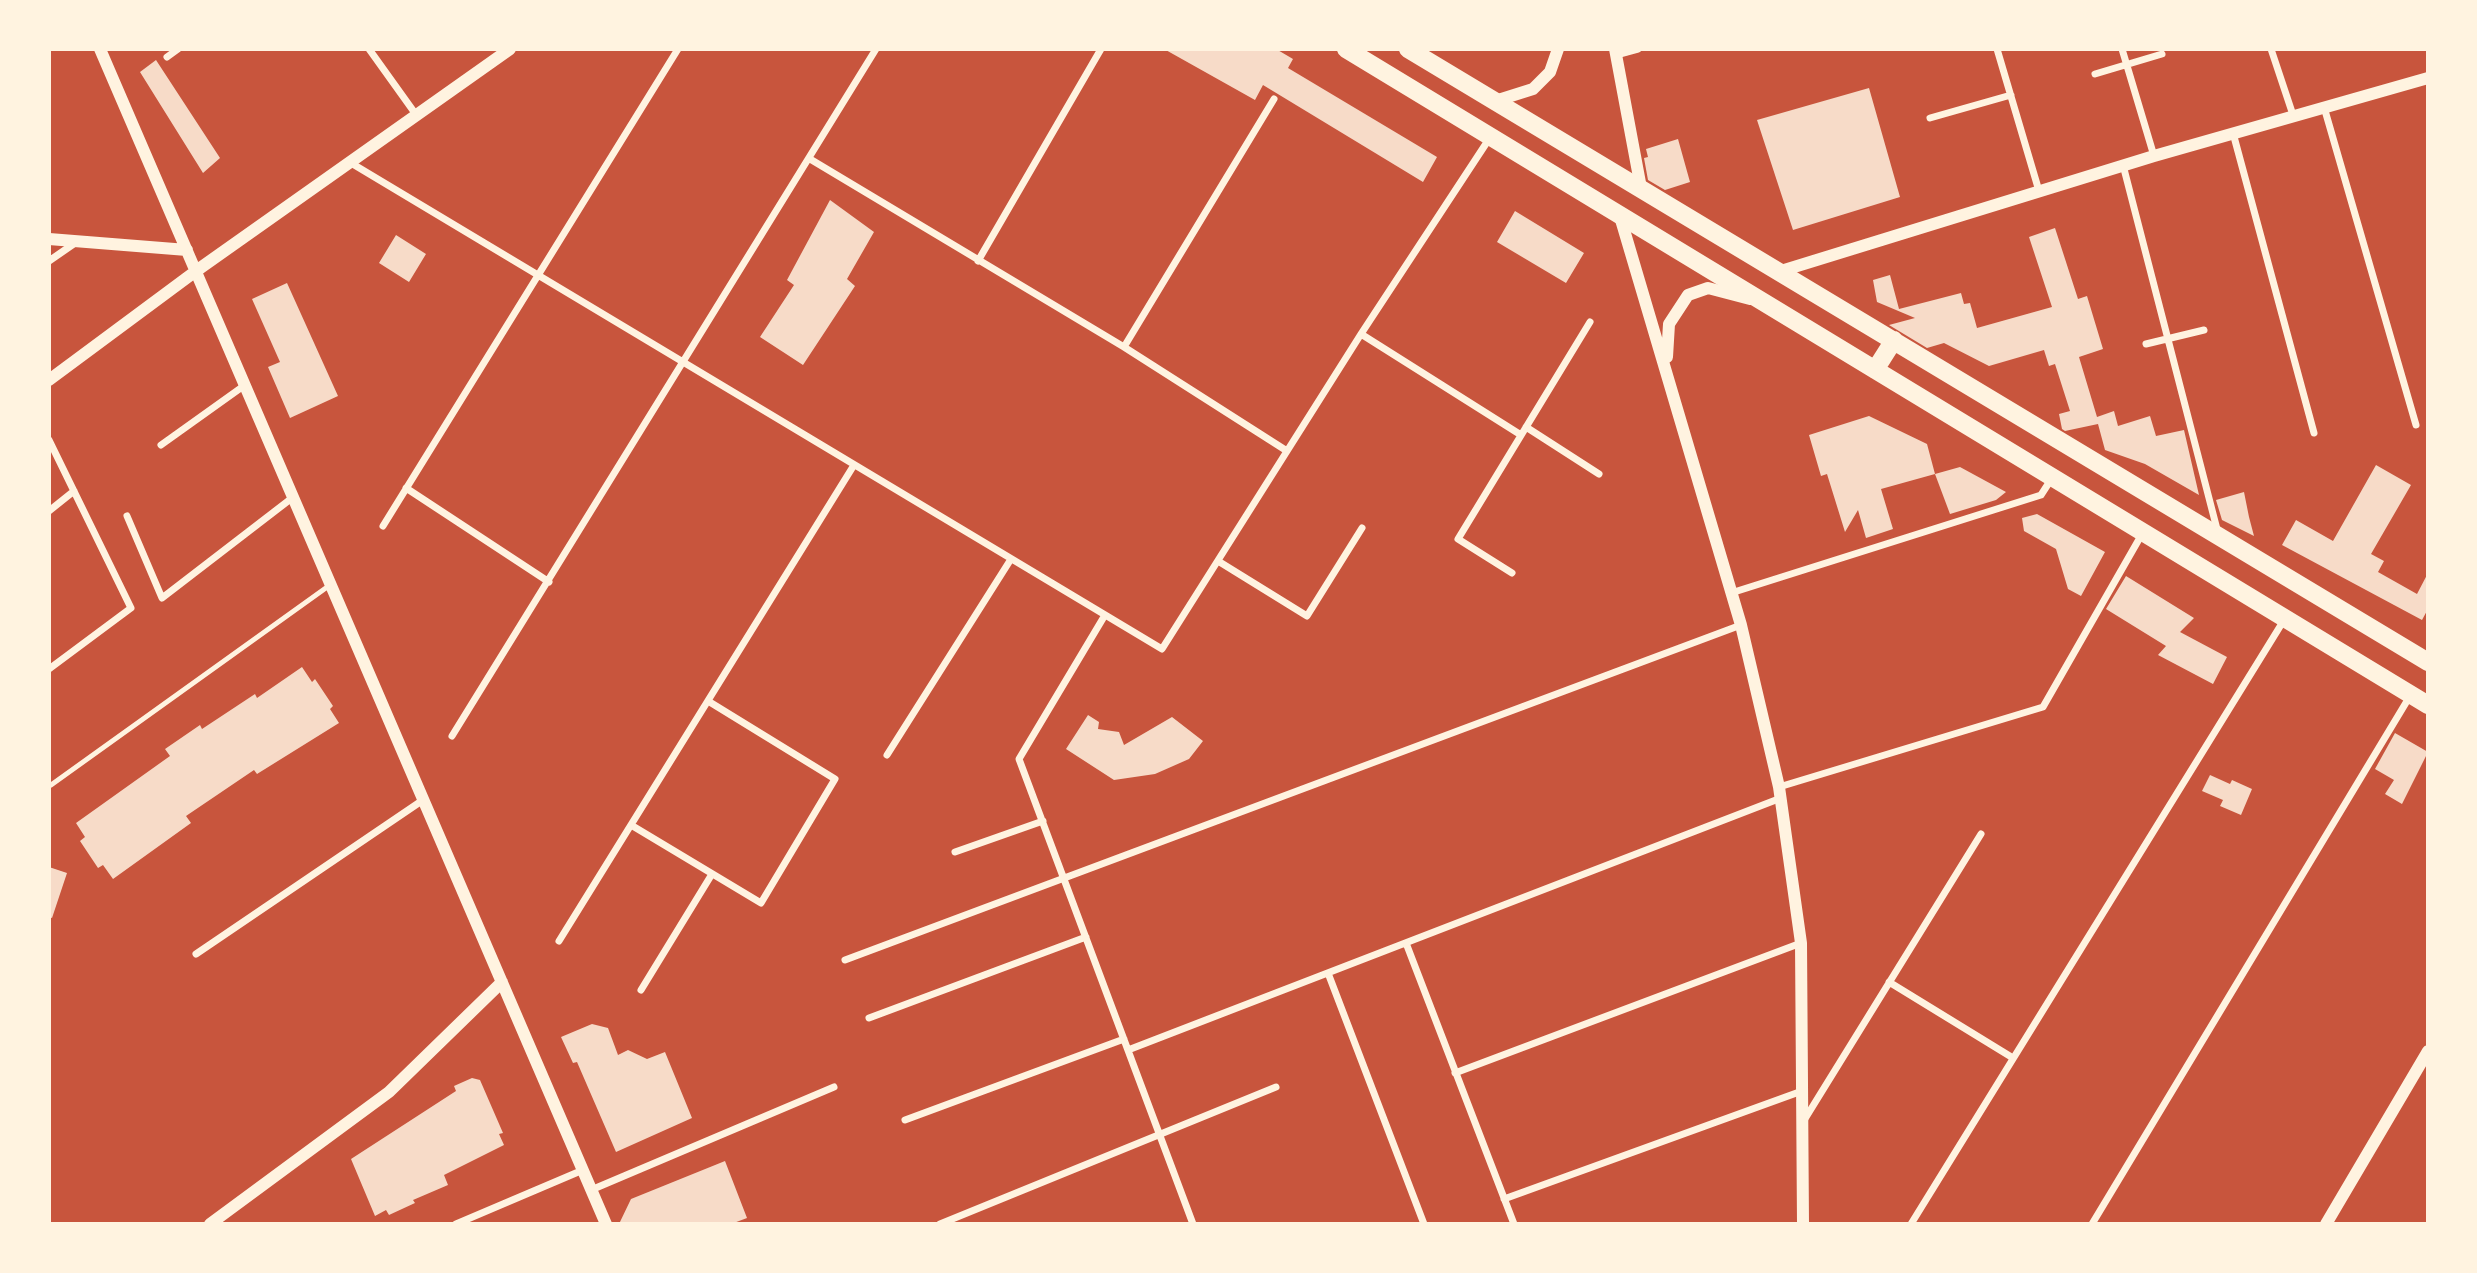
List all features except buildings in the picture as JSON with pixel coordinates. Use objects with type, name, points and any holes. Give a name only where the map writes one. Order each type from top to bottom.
[{"type":"main road","points":[[1346,49],[2428,705]]},
{"type":"main road","points":[[1408,49],[2427,660]]},
{"type":"main road","points":[[1875,370],[1894,340]]},
{"type":"street","points":[[100,49],[606,1224]]},
{"type":"street","points":[[167,57],[178,49]]},
{"type":"street","points":[[369,49],[417,116]]},
{"type":"street","points":[[49,380],[196,271],[510,49]]},
{"type":"street","points":[[383,526],[678,49]]},
{"type":"street","points":[[452,736],[876,49]]},
{"type":"street","points":[[978,261],[1101,49]]},
{"type":"street","points":[[1495,101],[1533,89],[1550,72],[1558,49]]},
{"type":"street","points":[[1638,49],[1616,52],[1641,188]]},
{"type":"street","points":[[1997,49],[2039,191]]},
{"type":"street","points":[[2122,49],[2154,156]]},
{"type":"street","points":[[2271,49],[2293,115]]},
{"type":"street","points":[[2095,74],[2162,54]]},
{"type":"street","points":[[1781,271],[2123,165],[2428,78]]},
{"type":"street","points":[[1930,118],[2011,95]]},
{"type":"street","points":[[1124,347],[1274,99]]},
{"type":"street","points":[[2324,107],[2416,425]]},
{"type":"street","points":[[2232,133],[2314,433]]},
{"type":"street","points":[[351,163],[1162,649],[1361,334],[1492,136]]},
{"type":"street","points":[[810,159],[1124,347],[1287,451]]},
{"type":"street","points":[[2123,165],[2170,337],[2219,537]]},
{"type":"street","points":[[1619,213],[1666,364],[1741,625],[1780,792],[1801,943],[1804,1224]]},
{"type":"street","points":[[49,239],[187,250]]},
{"type":"street","points":[[49,261],[75,243]]},
{"type":"street","points":[[1666,364],[1669,324],[1688,295],[1708,288],[1760,302]]},
{"type":"street","points":[[1513,573],[1458,539],[1590,322]]},
{"type":"street","points":[[2146,344],[2204,330]]},
{"type":"street","points":[[1361,334],[1521,435]]},
{"type":"street","points":[[161,445],[245,385]]},
{"type":"street","points":[[1526,427],[1599,474]]},
{"type":"street","points":[[49,440],[131,608],[49,669]]},
{"type":"street","points":[[559,941],[854,465]]},
{"type":"street","points":[[1731,593],[2041,495],[2052,477]]},
{"type":"street","points":[[406,488],[549,582]]},
{"type":"street","points":[[49,510],[74,491]]},
{"type":"street","points":[[127,516],[162,598],[292,498]]},
{"type":"street","points":[[1217,561],[1307,616],[1362,528]]},
{"type":"street","points":[[1128,1050],[1406,943],[1780,792],[2043,707],[2142,533]]},
{"type":"street","points":[[887,755],[1011,559]]},
{"type":"street","points":[[1105,615],[1019,759],[1194,1224]]},
{"type":"street","points":[[1911,1224],[2285,619]]},
{"type":"street","points":[[845,960],[1741,625]]},
{"type":"street","points":[[2092,1224],[2411,695]]},
{"type":"street","points":[[631,825],[761,903],[835,779],[708,701]]},
{"type":"street","points":[[196,954],[423,800]]},
{"type":"street","points":[[955,852],[1042,821]]},
{"type":"street","points":[[1803,1123],[1981,834]]},
{"type":"street","points":[[641,990],[712,874]]},
{"type":"street","points":[[869,1018],[1086,937]]},
{"type":"street","points":[[1406,943],[1514,1224]]},
{"type":"street","points":[[1455,1073],[1801,943]]},
{"type":"street","points":[[1328,973],[1424,1224]]},
{"type":"street","points":[[210,1224],[389,1092],[502,982]]},
{"type":"street","points":[[1889,982],[2013,1058]]},
{"type":"street","points":[[905,1120],[1124,1040]]},
{"type":"street","points":[[2326,1224],[2428,1051]]},
{"type":"street","points":[[591,1190],[834,1087]]},
{"type":"street","points":[[940,1224],[1276,1087]]},
{"type":"street","points":[[1504,1199],[1802,1091]]},
{"type":"street","points":[[456,1224],[583,1170]]},
{"type":"lane","points":[[51,785],[331,584]]}]
